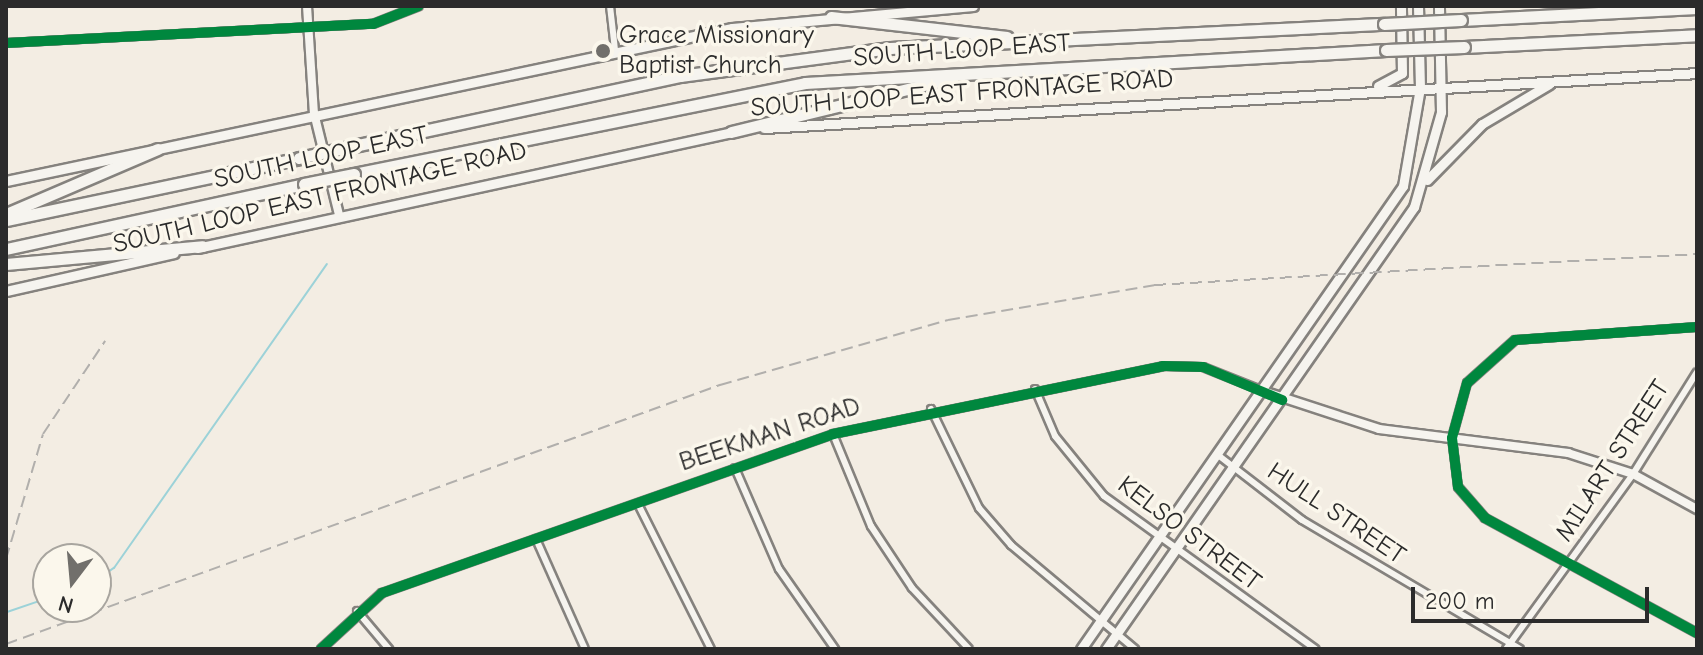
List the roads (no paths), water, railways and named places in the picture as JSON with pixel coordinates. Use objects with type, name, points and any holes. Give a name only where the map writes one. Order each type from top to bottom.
[{"type":"highway","name":"SOUTH LOOP EAST","points":[[6,217],[738,67],[890,48],[1697,8]]},
{"type":"highway","points":[[831,17],[1039,41]]},
{"type":"highway","name":"SOUTH LOOP EAST","points":[[6,249],[705,98],[996,69],[1697,35]]},
{"type":"highway","points":[[731,132],[996,69]]},
{"type":"highway","points":[[6,217],[158,149]]},
{"type":"highway","points":[[6,264],[202,246]]},
{"type":"main road","points":[[6,181],[615,50],[831,17],[973,6]]},
{"type":"main road","points":[[1300,94],[1398,80],[1401,6]]},
{"type":"main road","points":[[1081,649],[1381,225],[1415,147],[1420,88],[1418,6]]},
{"type":"main road","points":[[1425,183],[1441,87],[1439,6]]},
{"type":"main road","name":"SOUTH LOOP EAST FRONTAGE ROAD","points":[[6,291],[339,215],[731,132],[869,117],[1697,73]]},
{"type":"main road","points":[[1106,649],[1398,235],[1425,183],[1482,124],[1521,96],[1568,79]]},
{"type":"main road","points":[[1381,225],[1398,235]]},
{"type":"main road","points":[[1342,281],[1359,291]]},
{"type":"street","points":[[307,6],[314,113],[339,215]]},
{"type":"street","points":[[6,43],[389,20],[419,6]]},
{"type":"street","points":[[610,6],[615,50]]},
{"type":"street","points":[[1697,327],[1515,340],[1467,383],[1452,438],[1458,487],[1474,509],[1697,633]]},
{"type":"street","name":"BEEKMAN ROAD","points":[[321,649],[357,611],[382,593],[833,434],[931,409],[1163,366],[1203,367],[1263,391]]},
{"type":"street","name":"MILART STREET","points":[[1508,646],[1633,474],[1697,372]]},
{"type":"street","points":[[1689,383],[1697,388]]},
{"type":"street","name":"KELSO STREET","points":[[1035,389],[1055,436],[1104,496],[1174,554],[1315,649]]},
{"type":"street","points":[[1263,391],[1282,400],[1379,429],[1542,447],[1633,474],[1697,509]]},
{"type":"street","points":[[931,409],[979,508],[1039,574],[1135,649]]},
{"type":"street","points":[[833,434],[871,526],[912,588],[969,649]]},
{"type":"street","name":"HULL STREET","points":[[1218,455],[1396,581],[1508,646],[1520,649]]},
{"type":"street","points":[[735,468],[779,569],[835,649]]},
{"type":"street","points":[[638,504],[711,649]]},
{"type":"street","points":[[536,539],[585,649]]},
{"type":"street","points":[[357,611],[389,649]]},
{"type":"waterway","points":[[112,569],[327,264]]},
{"type":"waterway","points":[[7,612],[32,603]]},
{"type":"railway","points":[[6,644],[720,385],[948,320],[1154,285],[1697,254]]},
{"type":"railway","points":[[6,559],[43,434],[105,341]]},
{"type":"place","name":"Grace Missionary Baptist Church","points":[[603,51]]}]
